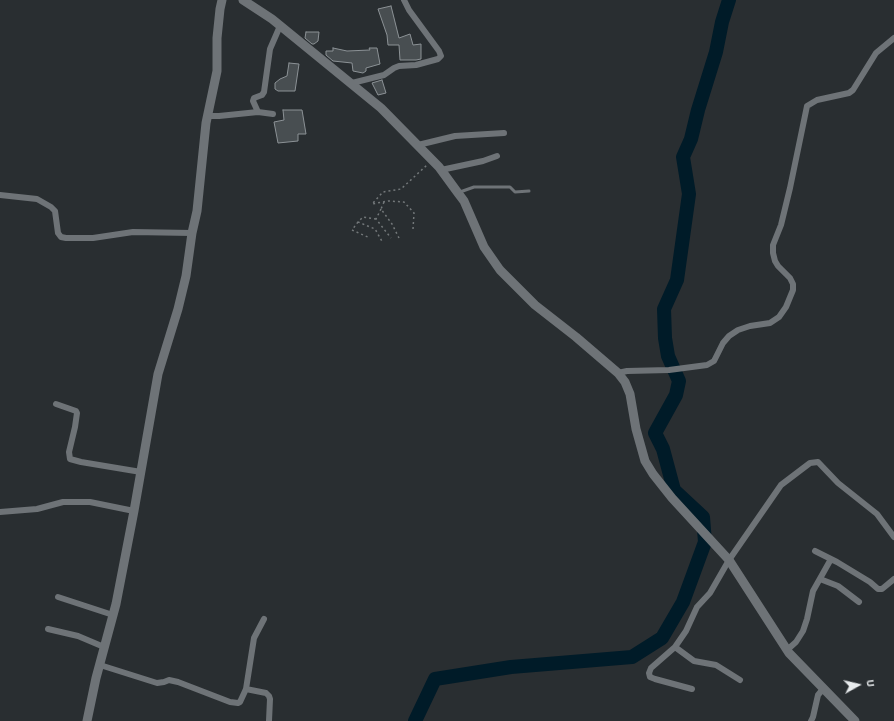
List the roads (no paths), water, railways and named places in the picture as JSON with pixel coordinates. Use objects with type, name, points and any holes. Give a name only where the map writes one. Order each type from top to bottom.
[{"type":"street","points":[[87,721],[113,615],[134,511],[158,374],[178,309],[186,276],[192,233],[197,211],[208,116],[217,71],[217,38],[222,0]]},
{"type":"street","points":[[243,0],[280,26],[381,108],[441,170],[464,201],[484,247],[500,270],[535,305],[576,337],[618,373],[625,382],[630,394],[636,428],[645,461],[653,474],[672,498],[729,560],[787,650],[855,721]]},
{"type":"street","points":[[352,83],[384,74],[399,66],[438,59],[441,56],[439,51],[409,10],[404,0]]},
{"type":"street","points":[[258,112],[253,101],[254,98],[262,95],[264,92],[270,49],[280,26]]},
{"type":"street","points":[[618,373],[627,371],[669,370],[707,365],[712,363],[723,343],[729,336],[738,330],[750,326],[770,323],[779,317],[786,307],[793,290],[793,284],[790,278],[775,261],[773,253],[774,245],[781,225],[790,188],[805,110],[807,106],[817,100],[849,93],[853,90],[876,52],[894,38]]},
{"type":"street","points":[[208,116],[258,112],[273,114]]},
{"type":"street","points":[[418,145],[455,136],[504,133]]},
{"type":"street","points":[[441,170],[483,161],[497,156]]},
{"type":"street","points":[[0,195],[38,199],[51,207],[55,211],[58,234],[60,237],[93,238],[133,232],[192,233]]},
{"type":"street","points":[[56,404],[76,411],[77,413],[70,459],[73,461],[141,472]]},
{"type":"street","points":[[692,689],[650,677],[649,673],[651,668],[675,647],[686,631],[697,607],[710,594],[729,560],[776,490],[787,480],[810,463],[818,462],[838,483],[877,514],[894,537]]},
{"type":"street","points":[[0,512],[37,509],[63,502],[90,502],[134,511]]},
{"type":"street","points":[[815,551],[870,582],[878,589],[882,589],[894,579]]},
{"type":"street","points":[[787,650],[796,642],[803,631],[808,619],[813,591],[831,559]]},
{"type":"street","points":[[820,579],[838,586],[859,602]]},
{"type":"street","points":[[58,597],[113,615]]},
{"type":"street","points":[[100,665],[157,683],[169,680],[178,682],[230,702],[238,703],[240,702],[246,689],[254,638],[264,619]]},
{"type":"street","points":[[48,629],[78,636],[104,647]]},
{"type":"street","points":[[675,647],[694,661],[716,665],[740,680]]},
{"type":"street","points":[[246,689],[269,696],[271,706],[269,721]]},
{"type":"street","points":[[811,721],[818,694],[823,689]]},
{"type":"lane","points":[[458,193],[474,187],[510,187],[515,192],[529,191]]},
{"type":"waterway","points":[[415,721],[435,679],[511,667],[632,657],[662,638],[683,602],[705,542],[703,517],[674,490],[663,449],[655,433],[676,395],[679,381],[668,356],[665,338],[664,309],[677,280],[689,194],[683,157],[691,139],[729,0]]}]
